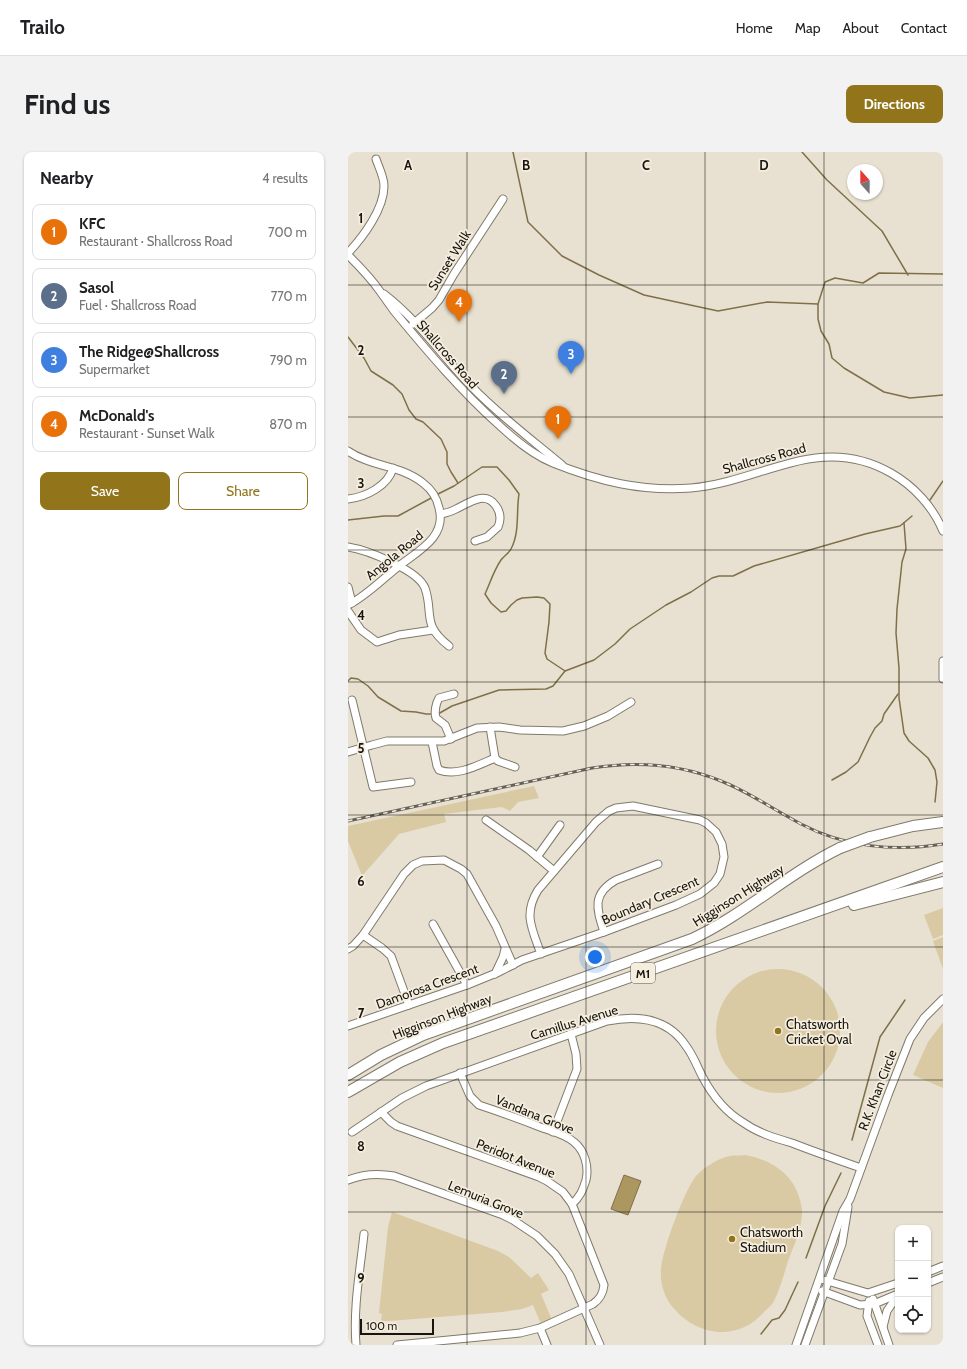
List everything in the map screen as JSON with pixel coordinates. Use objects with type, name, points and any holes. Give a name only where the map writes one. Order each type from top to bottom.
[{"type":"highway","name":"Higginson Highway","points":[[348,1075],[381,1055],[423,1035],[692,939],[719,926],[807,866],[840,848],[870,837],[913,826],[943,822]]},
{"type":"highway","name":"Higginson Highway","points":[[348,1092],[400,1062],[443,1043],[943,867]]},
{"type":"highway","points":[[770,928],[943,882]]},
{"type":"street","points":[[348,254],[369,228],[383,195],[384,186],[376,159]]},
{"type":"street","name":"Sunset Walk","points":[[409,328],[439,300],[454,274],[503,199]]},
{"type":"street","name":"Shallcross Road","points":[[348,254],[452,379],[484,412],[508,433],[539,456],[554,464],[611,483],[645,488],[671,489],[693,488],[717,484],[812,457],[830,456],[851,458],[882,468],[897,476],[910,486],[926,503],[943,531]]},
{"type":"street","name":"Shallcross Road","points":[[379,290],[415,322],[480,396],[505,419],[565,467]]},
{"type":"street","name":"Angola Road","points":[[348,451],[370,462],[405,471],[418,479],[429,488],[434,495],[439,505],[441,514],[440,526],[436,536],[380,583],[350,604]]},
{"type":"street","points":[[348,499],[366,495],[379,487],[388,480],[392,474],[393,468]]},
{"type":"street","points":[[441,514],[453,511],[476,499],[484,498],[493,502],[500,513],[498,527],[487,537],[475,541]]},
{"type":"street","points":[[348,547],[361,550],[391,562],[419,580],[424,586],[433,630],[448,646]]},
{"type":"street","points":[[348,587],[350,604]]},
{"type":"street","points":[[348,611],[361,630],[377,642],[399,635],[433,630]]},
{"type":"street","points":[[943,661],[943,679]]},
{"type":"street","points":[[451,739],[445,725],[436,718],[435,712],[436,704],[440,698],[454,694]]},
{"type":"street","points":[[352,700],[373,785],[375,787],[391,783],[411,782]]},
{"type":"street","points":[[348,752],[387,741],[401,740],[432,742],[451,739],[471,729],[490,727],[563,731],[584,726],[608,716],[631,702]]},
{"type":"street","points":[[490,727],[495,758],[498,761],[515,767]]},
{"type":"street","points":[[432,742],[437,766],[440,771],[461,771],[470,769],[495,758]]},
{"type":"street","name":"Boundary Crescent","points":[[633,806],[693,817],[706,823],[720,837],[724,852],[723,865],[718,879],[700,894],[676,905],[541,954],[531,925],[530,909],[538,890],[554,871],[596,822],[616,808],[633,806]]},
{"type":"street","points":[[486,820],[538,857],[554,871]]},
{"type":"street","points":[[538,857],[560,825]]},
{"type":"street","points":[[348,949],[363,935],[397,883],[408,870],[422,862],[444,860],[461,868],[467,874],[496,926],[513,965]]},
{"type":"street","points":[[604,932],[598,914],[597,905],[602,891],[609,883],[658,864]]},
{"type":"street","points":[[433,924],[468,985]]},
{"type":"street","points":[[363,935],[391,956],[409,1006]]},
{"type":"street","points":[[495,974],[505,949]]},
{"type":"street","name":"Damorosa Crescent","points":[[348,1026],[468,985],[495,974],[522,960],[541,954]]},
{"type":"street","name":"R.K. Khan Circle","points":[[806,1345],[843,1239],[850,1199],[910,1040],[924,1018],[943,999]]},
{"type":"street","name":"Camillus Avenue","points":[[352,1132],[415,1091],[460,1073],[607,1021],[629,1018],[645,1019],[664,1026],[680,1038],[686,1045],[707,1086],[719,1102],[743,1123],[766,1134],[861,1168]]},
{"type":"street","points":[[554,1132],[577,1069],[576,1054],[571,1034]]},
{"type":"street","name":"Vandana Grove","points":[[460,1073],[470,1096],[480,1104],[554,1132],[575,1142],[587,1164],[587,1175],[581,1194],[572,1204]]},
{"type":"street","name":"Peridot Avenue","points":[[381,1112],[390,1122],[397,1126],[548,1181],[563,1192],[572,1204],[604,1285],[599,1300],[540,1328],[506,1335],[398,1345]]},
{"type":"street","name":"Lemuria Grove","points":[[348,1180],[376,1174],[394,1176],[503,1215],[513,1220],[537,1236],[558,1258],[569,1274],[600,1345]]},
{"type":"street","name":"R.K. Khan Circle","points":[[796,1345],[843,1211],[850,1199]]},
{"type":"street","points":[[356,1345],[355,1308],[364,1234]]},
{"type":"street","points":[[931,1271],[943,1266]]},
{"type":"street","points":[[931,1282],[943,1277]]},
{"type":"street","points":[[820,1279],[870,1294],[895,1284]]},
{"type":"street","points":[[816,1289],[860,1305],[871,1304],[895,1296]]},
{"type":"street","points":[[870,1294],[871,1304],[890,1345]]},
{"type":"street","points":[[883,1328],[887,1311],[897,1297]]},
{"type":"street","points":[[867,1316],[871,1304]]},
{"type":"street","points":[[860,1305],[867,1316],[878,1345]]},
{"type":"street","points":[[540,1328],[547,1345]]},
{"type":"shaded area","points":[[534,786],[539,798],[518,802],[510,811],[502,807],[444,814],[446,822],[399,834],[362,876],[348,841],[348,826]]},
{"type":"shaded area","points":[[943,908],[943,935],[933,939],[924,915]]},
{"type":"shaded area","points":[[943,937],[943,969],[933,941]]},
{"type":"shaded area","name":"Chatsworth Cricket Oval","points":[[778,969],[802,974],[821,988],[835,1007],[840,1031],[835,1055],[821,1074],[802,1088],[778,1093],[754,1088],[735,1074],[721,1055],[716,1031],[721,1007],[735,988],[754,974]]},
{"type":"shaded area","points":[[943,1022],[943,1088],[913,1075],[928,1042]]},
{"type":"shaded area","name":"Chatsworth Stadium","points":[[745,1155],[764,1160],[772,1164],[780,1169],[792,1182],[797,1191],[801,1204],[801,1225],[780,1286],[772,1304],[753,1322],[741,1328],[729,1332],[716,1332],[692,1324],[671,1305],[664,1293],[662,1284],[662,1262],[669,1236],[680,1207],[691,1183],[696,1176],[707,1166],[721,1159],[730,1156]]},
{"type":"shaded area","points":[[624,1175],[641,1181],[628,1215],[611,1209]]},
{"type":"shaded area","points":[[392,1212],[498,1251],[509,1257],[531,1278],[538,1273],[549,1290],[541,1294],[552,1320],[541,1324],[533,1305],[522,1309],[502,1312],[381,1321],[382,1314],[379,1313],[388,1227]]},
{"type":"waterway","points":[[513,152],[528,222],[562,256],[599,275],[644,295],[718,311],[767,302],[818,304]]},
{"type":"waterway","points":[[802,152],[827,180],[882,231],[908,275]]},
{"type":"waterway","points":[[943,274],[879,273],[863,283],[835,278],[825,282],[818,304],[818,319],[821,331],[829,344],[832,358],[844,368],[884,392],[910,398],[943,395]]},
{"type":"waterway","points":[[348,337],[364,358],[371,371],[393,385],[402,394],[409,410],[416,419],[423,422],[441,439],[447,452],[447,464],[458,483]]},
{"type":"waterway","points":[[436,495],[454,486],[482,467],[497,467],[509,480],[519,494],[516,536],[511,549],[496,568],[485,594],[491,603],[501,612],[506,611],[517,600],[522,598],[544,598],[550,604],[545,653],[547,659],[565,671]]},
{"type":"waterway","points":[[930,500],[943,481]]},
{"type":"waterway","points":[[348,520],[398,516],[433,497]]},
{"type":"waterway","points":[[438,714],[452,706],[499,690],[546,689],[553,686],[565,671],[594,660],[615,644],[630,629],[666,605],[691,592],[712,578],[719,576],[733,576],[754,566],[865,534],[900,526],[912,516]]},
{"type":"waterway","points":[[904,523],[906,549],[902,562],[896,633],[899,668],[899,698],[904,733],[909,741],[928,758],[935,770],[937,782],[935,802]]},
{"type":"waterway","points":[[348,681],[351,678],[358,679],[368,686],[378,697],[401,711],[433,714]]},
{"type":"waterway","points":[[832,780],[846,772],[858,762],[875,728],[882,721],[884,714],[898,694]]},
{"type":"waterway","points":[[852,1140],[880,1037],[905,1000]]},
{"type":"waterway","points":[[806,1258],[825,1206],[841,1173]]},
{"type":"waterway","points":[[761,1334],[772,1320],[779,1318],[785,1310],[798,1282]]},
{"type":"railway","points":[[348,821],[592,768],[641,765],[674,768],[705,775],[731,785],[817,832],[852,843],[888,847],[943,844]]},
{"type":"place","name":"McDonald's","points":[[459,322]]},
{"type":"place","name":"The Ridge@Shallcross","points":[[571,374]]},
{"type":"place","name":"Sasol","points":[[504,394]]},
{"type":"place","name":"KFC","points":[[558,439]]},
{"type":"place","name":"Chatsworth Cricket Oval","points":[[778,1031]]},
{"type":"place","name":"Chatsworth Stadium","points":[[732,1239]]}]
